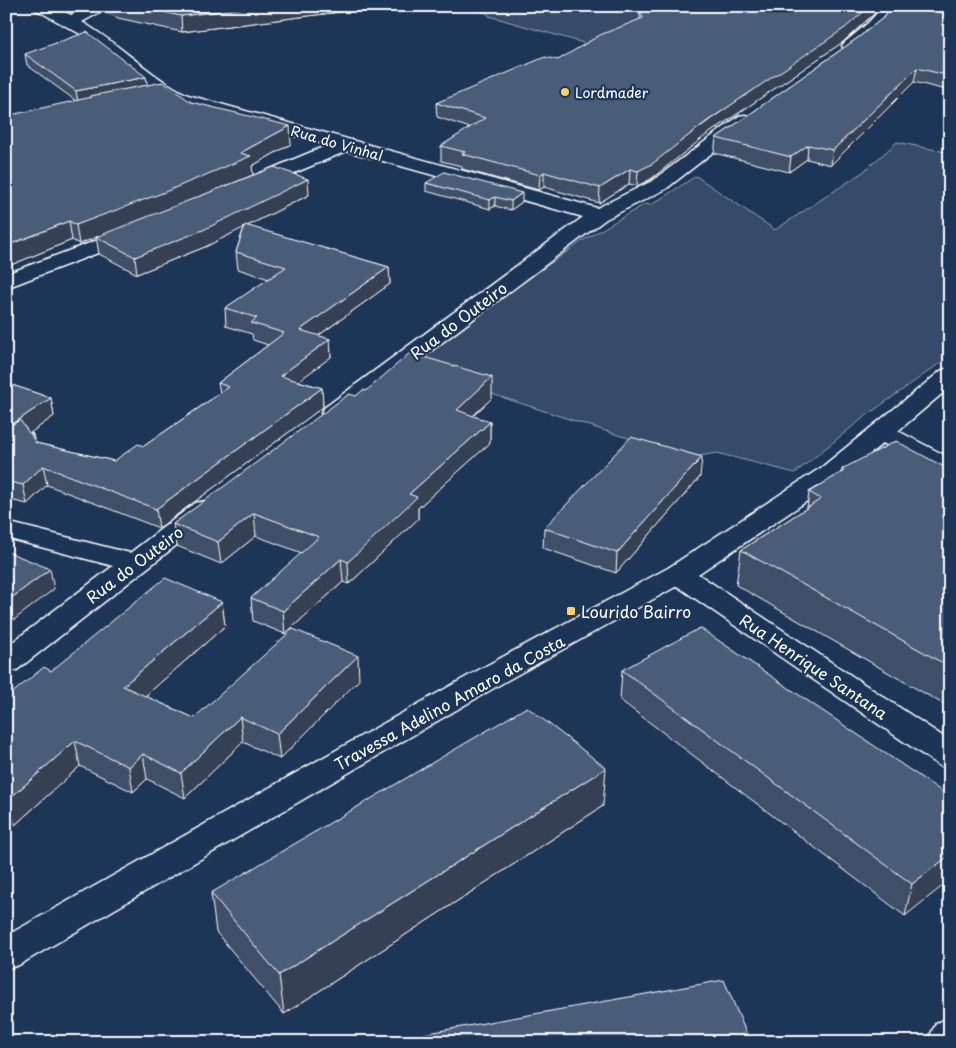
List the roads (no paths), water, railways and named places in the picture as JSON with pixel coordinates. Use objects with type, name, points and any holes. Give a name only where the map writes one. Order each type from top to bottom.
[{"type":"street","name":"Rua do Vinhal","points":[[40,6],[72,21],[166,92],[182,99],[599,214]]},
{"type":"street","points":[[72,21],[101,6]]},
{"type":"street","points":[[834,58],[874,26],[886,12],[882,6]]},
{"type":"street","points":[[148,95],[166,92]]},
{"type":"street","name":"Rua do Outeiro","points":[[315,427],[599,214],[659,185],[713,142],[761,108]]},
{"type":"street","points":[[228,194],[344,145]]},
{"type":"street","points":[[6,282],[148,227]]},
{"type":"street","name":"Travessa Adelino Amaro da Costa","points":[[6,954],[495,674],[678,574],[831,472],[950,375]]},
{"type":"street","points":[[882,432],[950,468]]},
{"type":"street","name":"Rua do Outeiro","points":[[6,663],[133,563],[220,498]]},
{"type":"street","points":[[6,530],[133,563]]},
{"type":"street","name":"Rua Henrique Santana","points":[[678,574],[950,757]]},
{"type":"street","points":[[947,1042],[950,1035]]},
{"type":"place","name":"Lordmader","points":[[565,92]]},
{"type":"place","name":"Lourido Bairro","points":[[571,611]]}]
